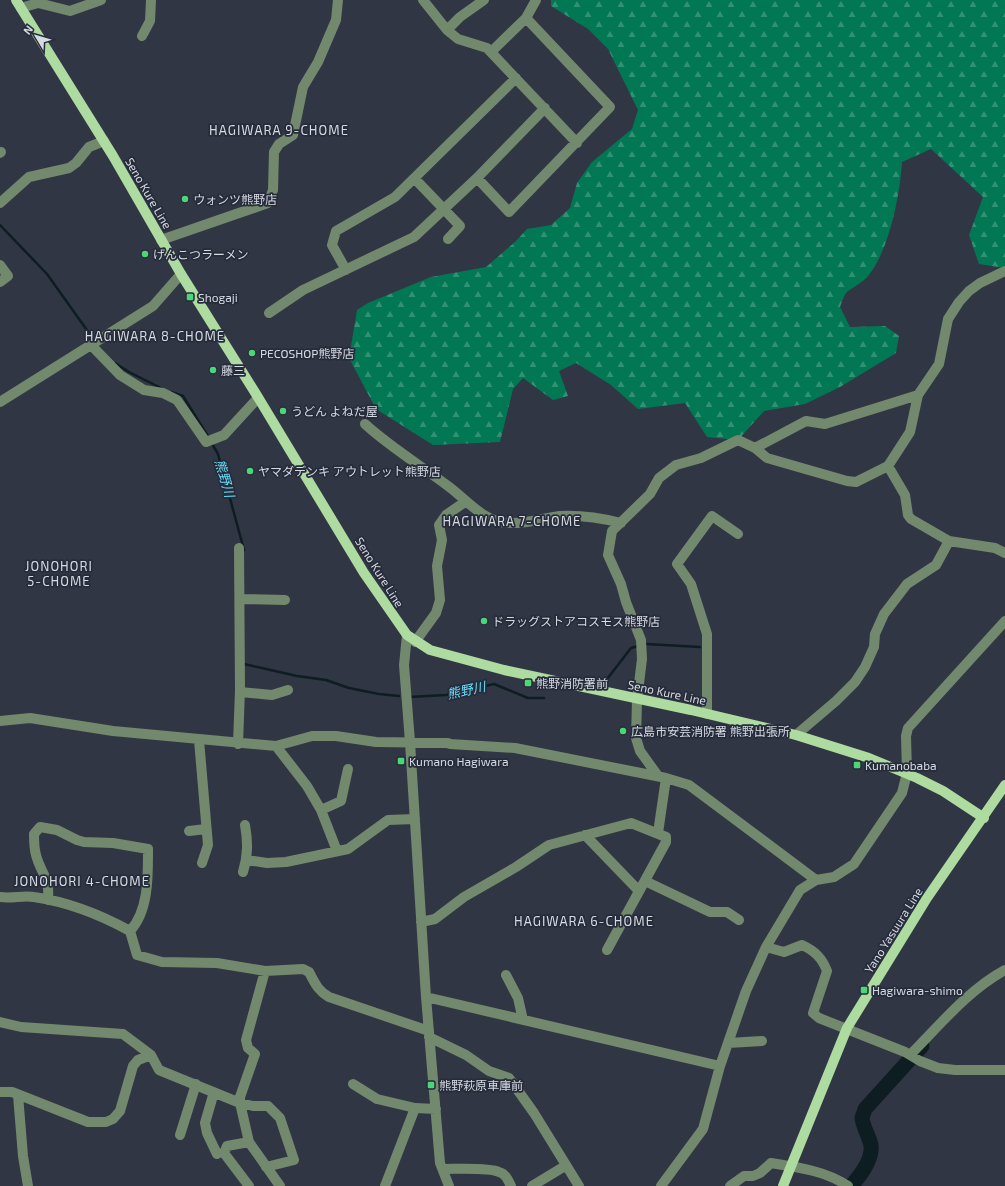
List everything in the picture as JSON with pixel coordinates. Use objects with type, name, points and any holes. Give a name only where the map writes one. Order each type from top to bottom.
[{"type":"main road","name":"Seno Kure Line","points":[[19,4],[104,141],[181,274],[364,573],[406,635],[430,650],[504,670],[796,735],[869,758],[907,773],[943,791],[984,818]]},
{"type":"main road","name":"Yano Yasuura Line","points":[[783,1186],[847,1028],[927,898],[984,818],[1005,785]]},
{"type":"street","points":[[19,4],[38,3],[70,11],[101,0]]},
{"type":"street","points":[[142,36],[150,21],[151,0]]},
{"type":"street","points":[[161,240],[268,203],[273,190],[274,152],[279,144],[293,135],[303,87],[318,62],[336,20],[338,0]]},
{"type":"street","points":[[423,0],[447,30],[458,38],[488,48],[577,143]]},
{"type":"street","points":[[447,30],[460,17],[484,0]]},
{"type":"street","points":[[491,52],[526,18],[536,0]]},
{"type":"street","points":[[477,178],[508,212],[577,143],[610,107],[526,18]]},
{"type":"street","points":[[346,270],[332,245],[336,230],[396,197],[516,78]]},
{"type":"street","points":[[268,313],[303,290],[414,237],[477,178],[544,108]]},
{"type":"street","points":[[0,203],[29,177],[69,168],[76,163],[89,147],[104,141]]},
{"type":"street","points":[[415,179],[460,226],[448,239]]},
{"type":"street","points":[[0,265],[8,276],[0,282]]},
{"type":"street","points":[[658,833],[662,777],[640,751],[636,738],[637,700],[642,659],[641,640],[626,602],[621,584],[608,555],[612,531],[650,494],[659,478],[676,465],[701,458],[738,440],[755,448],[767,458],[856,482],[888,466],[910,432],[918,395],[939,364],[948,319],[959,302],[980,283],[1005,271]]},
{"type":"street","points":[[0,402],[92,346],[153,306],[181,274]]},
{"type":"street","points":[[92,346],[120,375],[144,390],[163,393],[177,400],[206,442],[224,435],[258,398]]},
{"type":"street","points":[[755,448],[806,421],[825,424],[918,395]]},
{"type":"street","points":[[364,424],[383,441],[449,487],[465,502],[487,516],[507,523],[560,516],[596,517],[621,523]]},
{"type":"street","points":[[888,466],[905,495],[908,515],[911,519],[949,541],[995,548],[1005,554]]},
{"type":"street","points":[[415,642],[436,613],[440,600],[437,566],[442,540],[439,525],[446,516],[465,502]]},
{"type":"street","points":[[707,714],[707,634],[691,584],[677,564],[712,516],[738,534]]},
{"type":"street","points":[[796,735],[855,682],[865,668],[874,647],[875,634],[884,614],[907,584],[936,565],[949,541]]},
{"type":"street","points":[[238,744],[240,692],[239,548]]},
{"type":"street","points":[[240,599],[285,600]]},
{"type":"street","points":[[661,1186],[703,1129],[720,1066],[746,991],[766,947],[800,890],[816,880],[834,877],[854,864],[902,793],[907,773],[906,736],[908,728],[1005,621]]},
{"type":"street","points":[[406,635],[404,665],[426,997],[440,1163],[449,1186]]},
{"type":"street","points":[[240,692],[272,694],[288,690]]},
{"type":"street","points":[[0,721],[30,718],[113,731],[238,744],[276,746],[312,736],[336,736],[376,742],[410,742],[515,748],[662,777],[689,785],[816,880]]},
{"type":"street","points":[[199,740],[208,845],[202,864]]},
{"type":"street","points":[[276,746],[307,786],[321,810],[337,851]]},
{"type":"street","points":[[321,810],[341,801],[348,769]]},
{"type":"street","points":[[247,860],[268,863],[286,862],[348,849],[388,820],[415,818]]},
{"type":"street","points":[[421,922],[435,919],[464,897],[516,867],[549,844],[630,823],[658,833],[666,838],[666,842],[607,950]]},
{"type":"street","points":[[243,872],[247,860],[248,838],[244,825]]},
{"type":"street","points":[[48,900],[49,890],[46,877],[38,863],[34,846],[34,834],[40,827],[57,830],[84,842],[113,843],[148,849],[147,879],[142,909],[136,925],[130,931]]},
{"type":"street","points":[[189,831],[206,829]]},
{"type":"street","points":[[585,835],[639,891]]},
{"type":"street","points":[[645,881],[710,912],[727,912],[739,920]]},
{"type":"street","points":[[0,897],[33,897],[98,914],[130,931],[137,955],[162,962],[217,963],[265,971],[303,969],[309,972],[317,988],[328,997],[429,1034],[466,1055],[489,1071],[509,1078],[534,1113],[565,1166],[579,1186]]},
{"type":"street","points":[[766,947],[784,952],[802,945],[819,956],[827,970],[813,1013],[819,1018],[847,1028],[938,1068],[1005,1070]]},
{"type":"street","points":[[910,1055],[950,1013],[982,983],[1005,970]]},
{"type":"street","points":[[265,971],[246,1040],[248,1048],[255,1054],[240,1097],[240,1103],[249,1142],[280,1186]]},
{"type":"street","points":[[506,975],[518,998],[523,1020]]},
{"type":"street","points":[[426,997],[720,1066]]},
{"type":"street","points":[[0,1022],[21,1027],[123,1034],[151,1055],[159,1070],[240,1103],[253,1106],[268,1106],[280,1118],[294,1160],[266,1168]]},
{"type":"street","points":[[728,1043],[762,1041]]},
{"type":"street","points":[[0,1092],[12,1092],[88,1122],[106,1122],[113,1119],[120,1111],[133,1066],[138,1060],[151,1055]]},
{"type":"street","points":[[180,1134],[196,1084]]},
{"type":"street","points":[[353,1084],[377,1099],[415,1108],[436,1109]]},
{"type":"street","points":[[214,1092],[205,1123],[207,1133],[217,1154]]},
{"type":"street","points":[[18,1095],[23,1156],[28,1186]]},
{"type":"street","points":[[385,1186],[415,1108]]},
{"type":"street","points":[[249,1142],[227,1146],[224,1153],[249,1186]]},
{"type":"street","points":[[730,1186],[744,1176],[753,1176],[760,1173],[771,1163],[815,1171],[840,1180],[848,1186]]},
{"type":"street","points":[[532,1186],[565,1166]]},
{"type":"street","points":[[443,1169],[491,1169],[501,1172],[508,1178],[511,1186]]},
{"type":"green space","points":[[551,0],[1005,0],[1005,268],[979,264],[969,235],[983,197],[931,149],[902,162],[896,206],[882,252],[868,276],[861,283],[847,292],[840,307],[850,327],[885,326],[899,336],[896,353],[840,387],[805,404],[764,411],[738,440],[707,437],[685,403],[638,409],[611,385],[576,363],[559,371],[568,396],[553,400],[523,378],[513,389],[500,442],[433,445],[376,409],[349,358],[357,310],[368,303],[431,277],[486,267],[515,242],[527,229],[551,225],[570,208],[577,183],[592,162],[632,129],[638,110],[608,49],[588,29],[551,6]]},
{"type":"waterway","name":"熊野川","points":[[0,225],[47,274],[94,340]]},
{"type":"waterway","name":"熊野川","points":[[115,363],[129,372],[161,388]]},
{"type":"waterway","name":"熊野川","points":[[171,392],[183,396],[209,438]]},
{"type":"waterway","name":"熊野川","points":[[211,442],[218,454],[244,550]]},
{"type":"waterway","name":"熊野川","points":[[646,644],[700,647]]},
{"type":"waterway","name":"熊野川","points":[[604,683],[631,648],[638,646]]},
{"type":"waterway","name":"熊野川","points":[[244,664],[297,676],[326,680],[349,688],[399,696]]},
{"type":"waterway","name":"熊野川","points":[[409,697],[446,695],[494,684],[528,698],[544,698]]},
{"type":"waterway","points":[[851,1186],[868,1162],[871,1151],[871,1145],[862,1118],[865,1109],[922,1046]]},
{"type":"place","name":"ウォンツ熊野店","points":[[185,199]]},
{"type":"place","name":"げんこつラーメン","points":[[145,254]]},
{"type":"place","name":"Shogaji","points":[[190,297]]},
{"type":"place","name":"PECOSHOP熊野店","points":[[252,353]]},
{"type":"place","name":"藤三","points":[[213,370]]},
{"type":"place","name":"うどん よねだ屋","points":[[283,411]]},
{"type":"place","name":"ヤマダデンキ アウトレット熊野店","points":[[250,471]]},
{"type":"place","name":"ドラッグストアコスモス熊野店","points":[[484,621]]},
{"type":"place","name":"熊野消防署前","points":[[528,683]]},
{"type":"place","name":"広島市安芸消防署 熊野出張所","points":[[623,731]]},
{"type":"place","name":"Kumano Hagiwara","points":[[401,761]]},
{"type":"place","name":"Kumanobaba","points":[[857,765]]},
{"type":"place","name":"Hagiwara-shimo","points":[[864,990]]},
{"type":"place","name":"熊野萩原車庫前","points":[[431,1085]]},
{"type":"district","name":"HAGIWARA 9-CHOME","points":[[279,130]]},
{"type":"district","name":"HAGIWARA 8-CHOME","points":[[155,336]]},
{"type":"district","name":"HAGIWARA 7-CHOME","points":[[512,521]]},
{"type":"district","name":"JONOHORI 5-CHOME","points":[[59,574]]},
{"type":"district","name":"JONOHORI 4-CHOME","points":[[82,881]]},
{"type":"district","name":"HAGIWARA 6-CHOME","points":[[584,921]]}]
